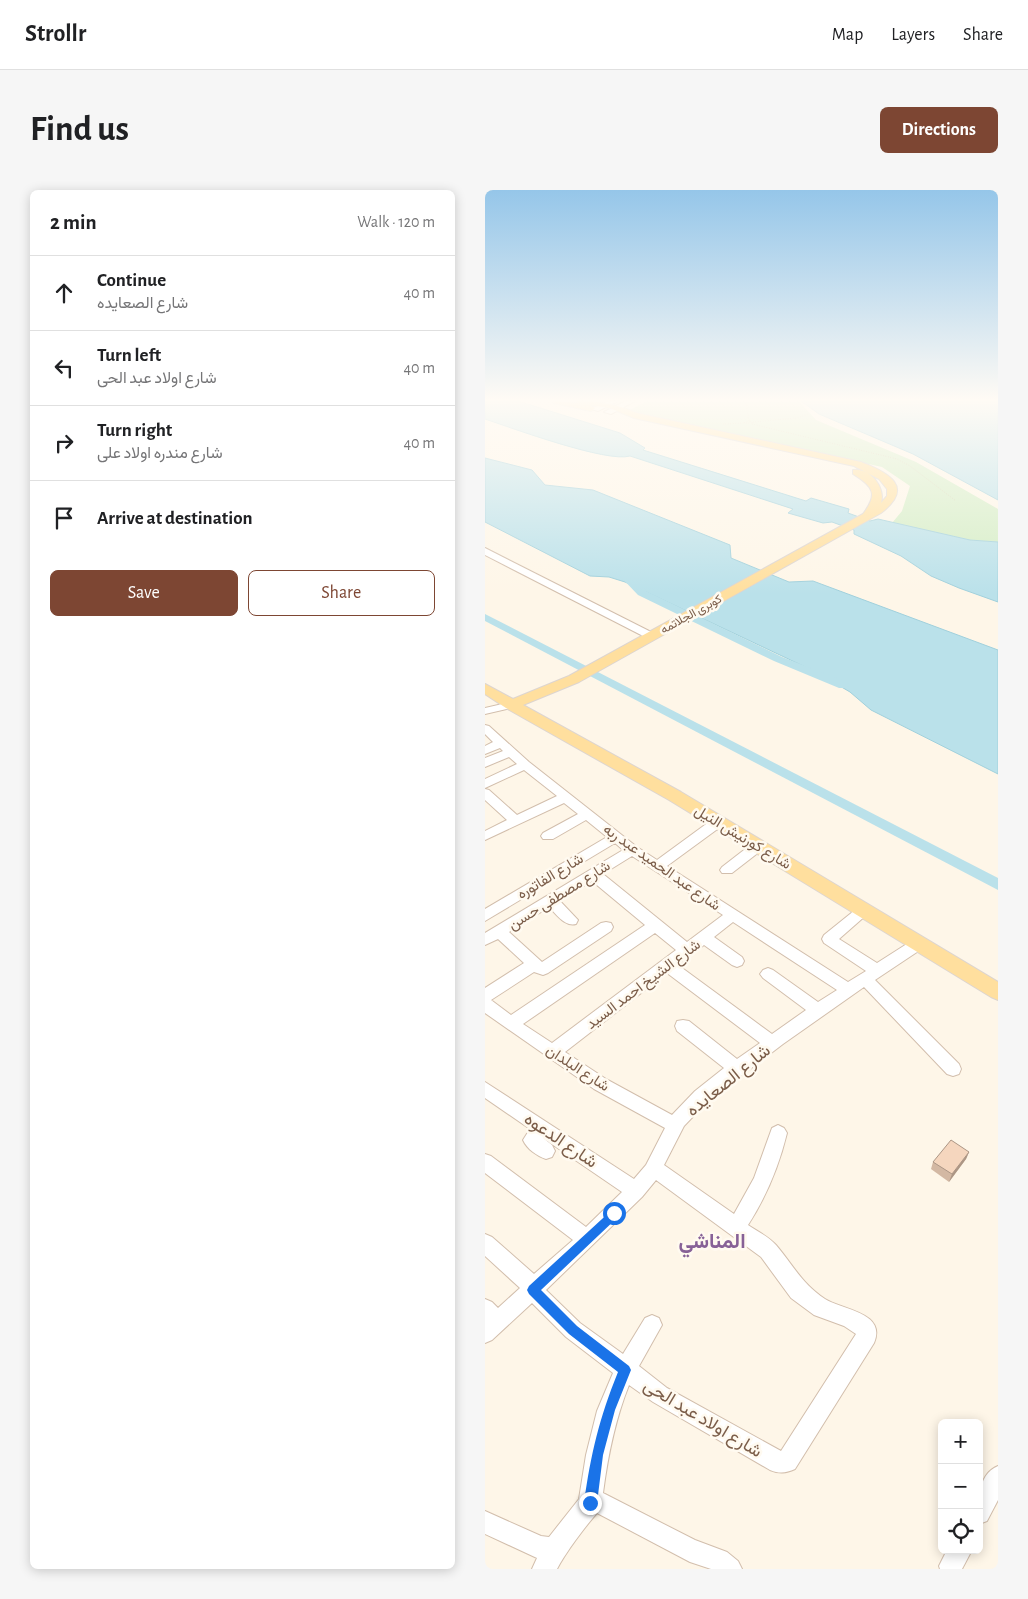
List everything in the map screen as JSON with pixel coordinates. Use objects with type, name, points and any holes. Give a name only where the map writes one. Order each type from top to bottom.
[{"type":"main road","points":[[833,465],[856,472],[874,485],[878,492],[877,504],[865,517]]},
{"type":"main road","name":"كوبرى الجلاتمه","points":[[517,703],[557,687],[883,508],[893,496],[893,490],[889,483],[875,471],[860,465]]},
{"type":"main road","name":"شارع كورنيش النيل","points":[[485,677],[517,703],[919,944],[998,980]]},
{"type":"main road","name":"شارع كورنيش النيل","points":[[485,688],[517,703],[723,814],[954,959],[998,992]]},
{"type":"street","points":[[485,551],[651,636]]},
{"type":"street","points":[[485,712],[517,703]]},
{"type":"street","name":"شارع عبد الحميد عبد ربه","points":[[485,728],[525,765],[632,850],[849,990]]},
{"type":"street","points":[[485,750],[506,747]]},
{"type":"street","points":[[485,763],[506,747]]},
{"type":"street","points":[[485,784],[525,765]]},
{"type":"street","points":[[485,793],[516,821]]},
{"type":"street","points":[[485,836],[566,797]]},
{"type":"street","points":[[548,836],[588,814]]},
{"type":"street","points":[[657,867],[718,822]]},
{"type":"street","name":"شارع الفاتوره","points":[[485,916],[615,837]]},
{"type":"street","points":[[727,870],[758,846]]},
{"type":"street","name":"شارع مصطفى حسن","points":[[485,940],[632,850]]},
{"type":"street","points":[[593,874],[687,951]]},
{"type":"street","points":[[550,900],[571,920]]},
{"type":"street","points":[[865,910],[829,939],[872,975],[953,1069]]},
{"type":"street","name":"شارع الشيخ احمد السيد","points":[[553,1052],[733,915]]},
{"type":"street","points":[[511,1024],[655,925]]},
{"type":"street","points":[[499,932],[543,969],[606,927]]},
{"type":"street","points":[[704,938],[737,961]]},
{"type":"street","name":"شارع الصعايده","points":[[489,1321],[534,1289],[636,1191],[655,1169],[675,1125],[686,1112],[737,1069],[772,1043],[919,944]]},
{"type":"street","points":[[485,1003],[535,964]]},
{"type":"street","points":[[668,966],[772,1043]]},
{"type":"street","points":[[768,974],[819,1010]]},
{"type":"street","name":"شارع البلدان","points":[[485,1003],[511,1024],[601,1084],[675,1125]]},
{"type":"street","points":[[683,1026],[737,1069]]},
{"type":"street","name":"شارع الدعوه","points":[[485,1089],[636,1191]]},
{"type":"street","points":[[541,1128],[532,1140],[546,1152]]},
{"type":"street","points":[[655,1169],[736,1226],[752,1204],[764,1180],[773,1157],[778,1133]]},
{"type":"street","points":[[485,1162],[587,1239]]},
{"type":"street","name":"شارع اولاد عبد الحى","points":[[485,1243],[534,1289],[573,1330],[659,1395],[778,1462],[785,1462],[792,1454],[868,1332],[850,1318],[821,1308],[797,1291],[768,1250],[736,1226]]},
{"type":"street","points":[[544,1569],[556,1547],[565,1538],[590,1503],[597,1455],[608,1410],[625,1370],[652,1325]]},
{"type":"street","points":[[981,1509],[997,1482]]},
{"type":"street","points":[[590,1503],[598,1502],[690,1550],[719,1560],[730,1569]]},
{"type":"street","points":[[485,1522],[539,1547],[549,1549],[556,1547]]},
{"type":"green space","points":[[875,465],[922,465],[998,509],[998,542],[970,540],[892,523],[902,511],[910,486],[882,467]]},
{"type":"water","points":[[485,465],[514,465],[532,470],[545,485],[593,490],[730,545],[731,558],[789,582],[813,581],[998,650],[998,774],[871,710],[850,692],[816,672],[625,582],[609,577],[590,576],[485,522]]},
{"type":"water","points":[[659,465],[692,465],[806,501],[811,498],[849,509],[848,513],[870,521],[878,519],[970,540],[998,542],[998,602],[931,576],[901,556],[854,534],[854,530],[832,522],[823,523],[788,513],[793,509]]},
{"type":"water","points":[[934,465],[998,465],[998,500]]},
{"type":"building","points":[[951,1140],[969,1152],[952,1174],[933,1162]]},
{"type":"waterway","points":[[622,573],[642,593],[778,659],[843,685]]},
{"type":"waterway","points":[[485,617],[998,885]]},
{"type":"district","name":"المناشي","points":[[712,1241]]},
{"type":"route","points":[[590,1503],[597,1455],[608,1410],[625,1370],[573,1330],[533,1290],[614,1213]]}]
